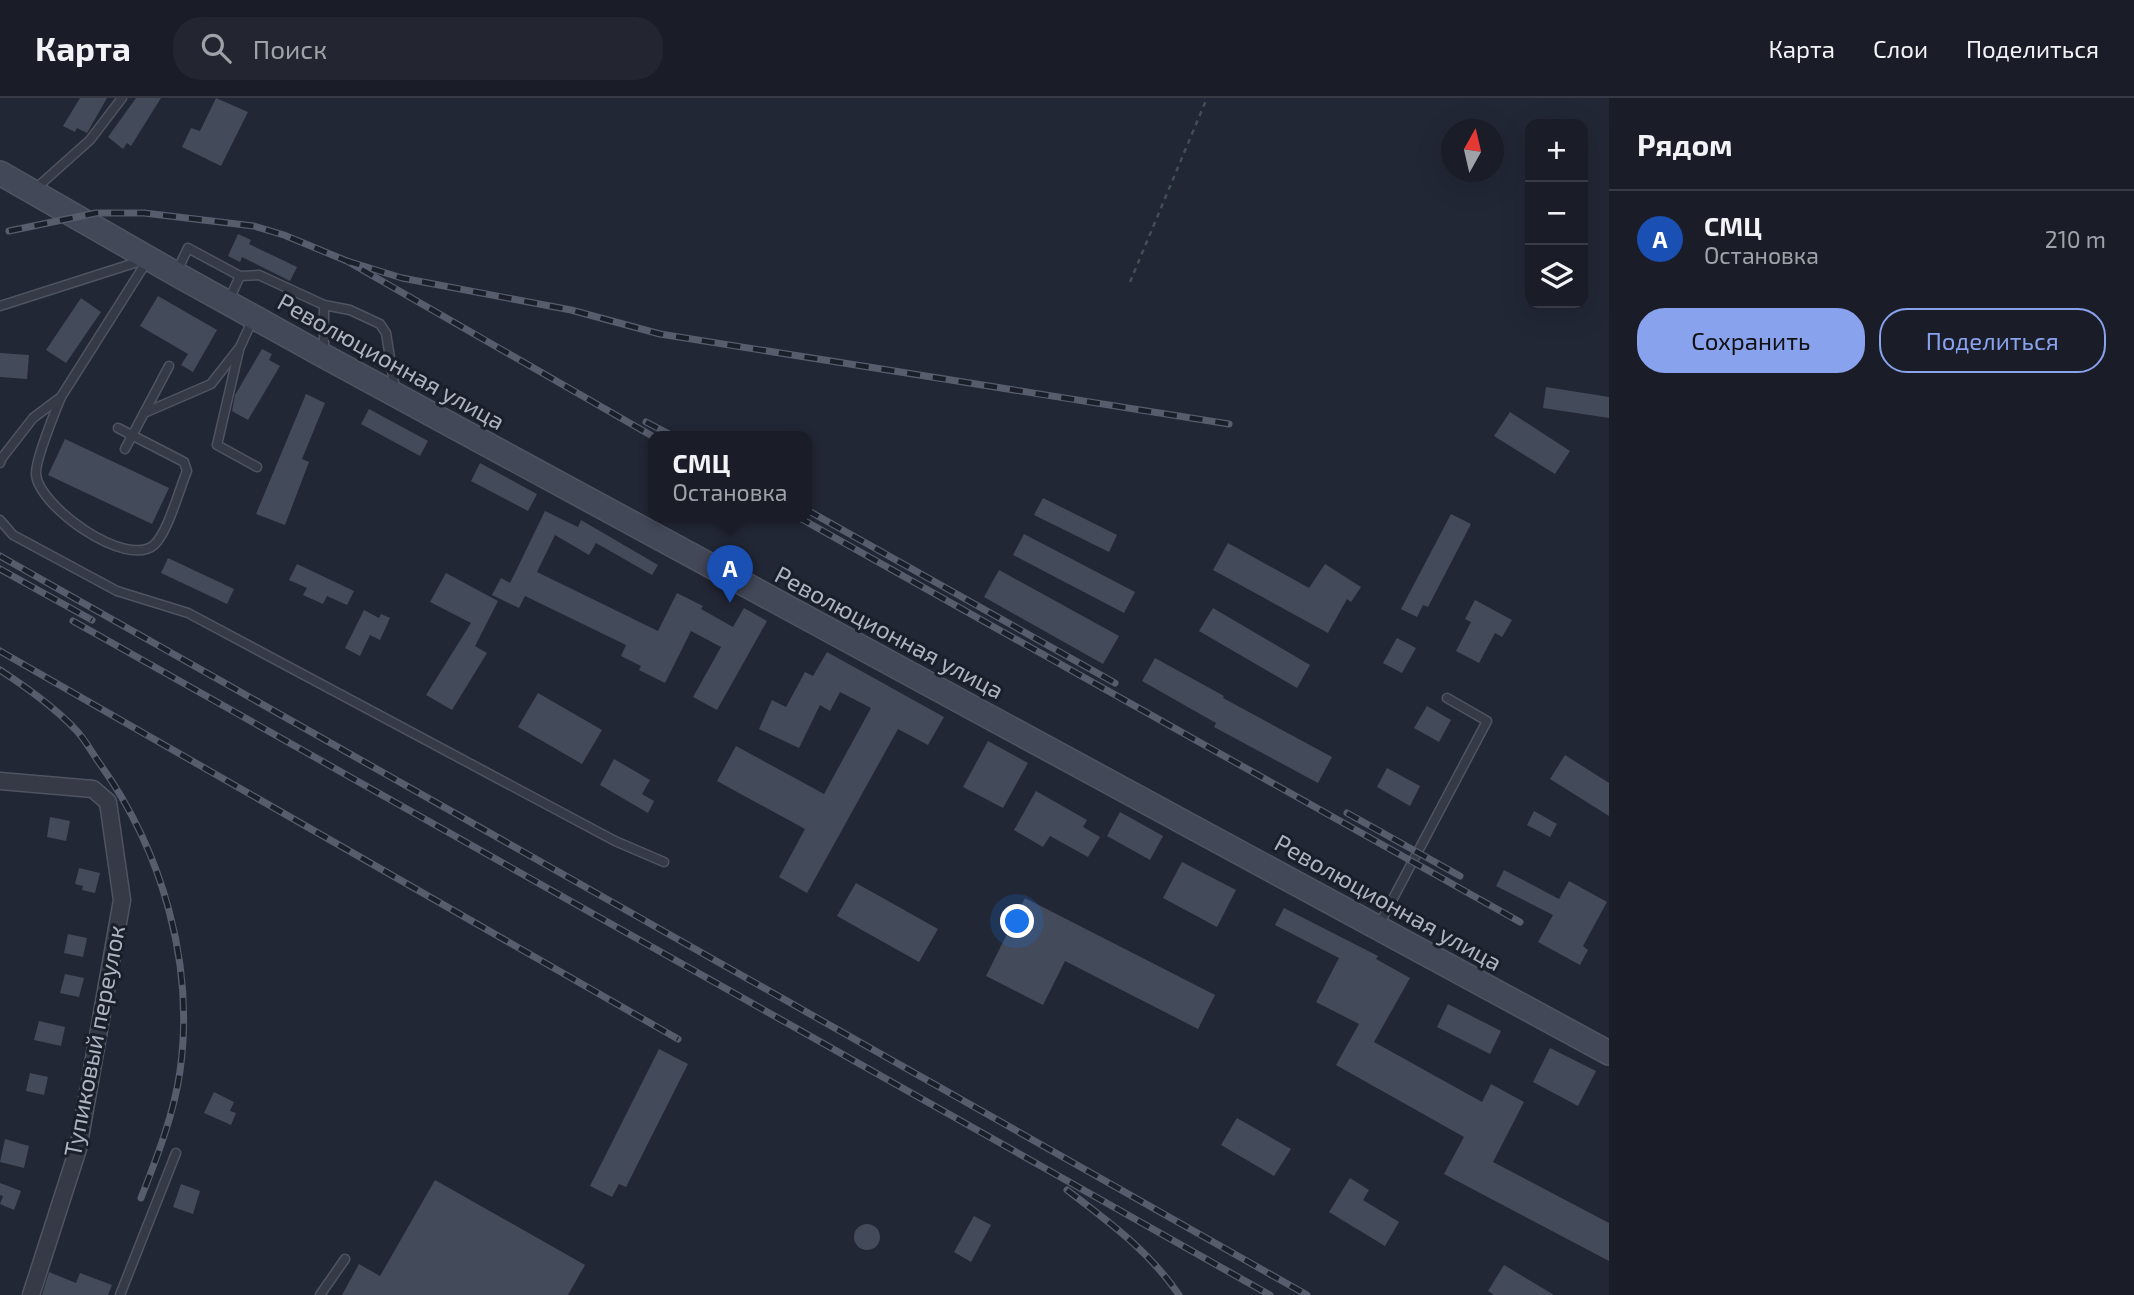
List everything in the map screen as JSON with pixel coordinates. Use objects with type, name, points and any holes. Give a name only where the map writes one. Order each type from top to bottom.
[{"type":"main road","name":"Революционная улица","points":[[0,173],[324,356],[1609,1053]]},
{"type":"street","name":"Тупиковый переулок","points":[[0,781],[93,789],[108,802],[122,900],[78,1149],[31,1295]]},
{"type":"lane","points":[[32,192],[90,140],[122,98]]},
{"type":"lane","points":[[176,274],[188,248],[240,276],[259,275],[324,305],[351,310],[380,324],[386,333],[396,395]]},
{"type":"lane","points":[[0,306],[148,259]]},
{"type":"lane","points":[[118,428],[184,462],[187,471],[161,536],[152,547],[140,551],[117,548],[61,513],[40,486],[36,472],[61,397],[148,259]]},
{"type":"lane","points":[[228,303],[240,276]]},
{"type":"lane","points":[[324,305],[324,356]]},
{"type":"lane","points":[[254,317],[240,347],[217,445],[257,467]]},
{"type":"lane","points":[[144,412],[211,384],[240,347]]},
{"type":"lane","points":[[125,449],[169,366]]},
{"type":"lane","points":[[0,463],[33,418],[61,397]]},
{"type":"lane","points":[[0,520],[13,535],[117,591],[188,613],[615,841],[664,862]]},
{"type":"lane","points":[[1378,927],[1487,721],[1447,698]]},
{"type":"lane","points":[[120,1295],[176,1153]]},
{"type":"lane","points":[[320,1295],[345,1259]]},
{"type":"path","points":[[1130,282],[1207,98]]},
{"type":"building","points":[[80,98],[107,98],[87,133],[77,128],[75,132],[63,126]]},
{"type":"building","points":[[136,98],[161,98],[131,146],[127,143],[123,149],[108,137]]},
{"type":"building","points":[[216,98],[248,112],[221,166],[182,147],[191,128],[200,131]]},
{"type":"building","points":[[238,234],[251,240],[249,244],[297,267],[290,281],[242,257],[240,262],[228,256]]},
{"type":"building","points":[[158,296],[217,330],[193,372],[181,365],[188,354],[140,326]]},
{"type":"building","points":[[81,298],[101,312],[66,363],[46,350]]},
{"type":"building","points":[[262,349],[272,354],[269,360],[280,366],[248,420],[232,411],[235,395]]},
{"type":"building","points":[[0,353],[29,355],[27,379],[0,377]]},
{"type":"building","points":[[1546,387],[1609,397],[1609,418],[1543,408]]},
{"type":"building","points":[[306,394],[325,403],[302,459],[309,462],[285,525],[256,514]]},
{"type":"building","points":[[369,409],[428,441],[420,456],[361,424]]},
{"type":"building","points":[[1510,412],[1570,451],[1555,474],[1494,436]]},
{"type":"building","points":[[65,439],[169,488],[152,524],[48,475]]},
{"type":"building","points":[[480,463],[537,494],[528,511],[471,481]]},
{"type":"building","points":[[1043,498],[1117,535],[1109,552],[1034,515]]},
{"type":"building","points":[[545,511],[578,527],[581,520],[658,565],[652,575],[596,543],[589,555],[555,535],[537,572],[658,631],[677,593],[703,606],[701,609],[733,627],[744,608],[767,621],[717,710],[693,697],[721,647],[691,631],[665,683],[639,670],[641,666],[621,656],[626,645],[525,596],[519,608],[492,595],[501,578],[510,583]]},
{"type":"building","points":[[1451,514],[1471,524],[1428,607],[1423,605],[1417,617],[1401,609]]},
{"type":"building","points":[[1024,534],[1135,592],[1124,613],[1013,555]]},
{"type":"building","points":[[1228,543],[1309,588],[1325,564],[1361,587],[1351,602],[1347,599],[1328,633],[1213,570]]},
{"type":"building","points":[[168,558],[234,589],[227,604],[161,573]]},
{"type":"building","points":[[297,564],[354,591],[347,605],[327,596],[323,604],[303,595],[307,588],[289,580]]},
{"type":"building","points":[[999,570],[1119,636],[1103,664],[984,597]]},
{"type":"building","points":[[446,573],[498,601],[475,646],[487,653],[452,710],[426,695],[471,623],[430,602]]},
{"type":"building","points":[[1475,600],[1512,620],[1502,637],[1495,633],[1479,663],[1456,651],[1471,622],[1465,619]]},
{"type":"building","points":[[1213,608],[1310,665],[1297,688],[1199,631]]},
{"type":"building","points":[[364,610],[379,618],[381,614],[390,618],[380,640],[370,635],[360,656],[345,648]]},
{"type":"building","points":[[1397,638],[1416,648],[1402,673],[1383,663]]},
{"type":"building","points":[[827,652],[944,717],[928,745],[898,729],[807,893],[779,877],[805,829],[717,781],[736,746],[824,794],[871,708],[840,692],[830,711],[820,705],[799,748],[759,729],[772,700],[786,707],[805,672],[813,676]]},
{"type":"building","points":[[1155,658],[1332,757],[1318,783],[1214,727],[1216,723],[1142,681]]},
{"type":"building","points":[[538,693],[602,730],[582,764],[518,727]]},
{"type":"building","points":[[1427,706],[1451,720],[1439,742],[1414,728]]},
{"type":"building","points":[[988,741],[1028,763],[1003,808],[963,787]]},
{"type":"building","points":[[1565,755],[1609,783],[1609,816],[1550,779]]},
{"type":"building","points":[[614,759],[650,780],[642,794],[654,801],[648,813],[600,785]]},
{"type":"building","points":[[1387,768],[1420,786],[1410,806],[1377,787]]},
{"type":"building","points":[[1036,791],[1087,820],[1083,827],[1100,837],[1088,857],[1050,836],[1043,847],[1014,830]]},
{"type":"building","points":[[1534,811],[1557,824],[1550,837],[1527,825]]},
{"type":"building","points":[[1120,812],[1163,836],[1150,860],[1107,836]]},
{"type":"building","points":[[50,817],[70,821],[66,841],[47,837]]},
{"type":"building","points":[[1182,862],[1236,890],[1217,927],[1163,898]]},
{"type":"building","points":[[79,868],[100,873],[95,893],[82,890],[83,886],[75,884]]},
{"type":"building","points":[[1504,870],[1559,899],[1569,881],[1607,902],[1583,946],[1588,950],[1580,965],[1538,942],[1553,915],[1496,886]]},
{"type":"building","points":[[856,883],[938,929],[919,962],[837,916]]},
{"type":"building","points":[[1025,898],[1215,995],[1198,1029],[1065,961],[1043,1005],[986,976]]},
{"type":"building","points":[[1284,908],[1378,956],[1376,959],[1410,978],[1374,1042],[1482,1102],[1491,1084],[1524,1102],[1493,1162],[1609,1223],[1609,1261],[1444,1174],[1464,1137],[1336,1065],[1359,1024],[1316,1002],[1339,958],[1275,925]]},
{"type":"building","points":[[68,934],[87,938],[83,957],[64,953]]},
{"type":"building","points":[[65,974],[84,978],[79,997],[60,993]]},
{"type":"building","points":[[1448,1004],[1501,1031],[1490,1054],[1437,1027]]},
{"type":"building","points":[[39,1021],[65,1027],[61,1046],[34,1040]]},
{"type":"building","points":[[1550,1048],[1596,1071],[1578,1106],[1533,1082]]},
{"type":"building","points":[[659,1049],[688,1064],[626,1187],[619,1184],[612,1197],[590,1186]]},
{"type":"building","points":[[30,1073],[48,1077],[44,1095],[26,1091]]},
{"type":"building","points":[[214,1092],[234,1102],[230,1111],[236,1113],[231,1125],[204,1113]]},
{"type":"building","points":[[1237,1118],[1291,1149],[1274,1176],[1221,1145]]},
{"type":"building","points":[[5,1139],[29,1146],[24,1168],[0,1162]]},
{"type":"building","points":[[1350,1178],[1369,1190],[1363,1200],[1399,1222],[1385,1246],[1329,1212]]},
{"type":"building","points":[[435,1180],[585,1265],[568,1295],[342,1295],[359,1264],[380,1276]]},
{"type":"building","points":[[0,1183],[21,1191],[14,1210],[0,1204],[3,1196],[0,1195]]},
{"type":"building","points":[[181,1184],[200,1191],[193,1214],[173,1207]]},
{"type":"building","points":[[974,1216],[991,1225],[971,1262],[954,1252]]},
{"type":"building","points":[[867,1224],[876,1228],[880,1237],[876,1246],[867,1250],[858,1246],[854,1237],[858,1228]]},
{"type":"building","points":[[1504,1265],[1554,1295],[1494,1295],[1488,1291]]},
{"type":"building","points":[[49,1272],[76,1283],[80,1273],[112,1285],[108,1295],[42,1295]]},
{"type":"railway","points":[[9,231],[96,213],[144,213],[254,226],[284,235],[347,261],[648,434]]},
{"type":"railway","points":[[347,261],[402,278],[571,310],[660,334],[1229,424]]},
{"type":"railway","points":[[646,422],[663,431]]},
{"type":"railway","points":[[812,513],[1115,683]]},
{"type":"railway","points":[[807,522],[1520,922]]},
{"type":"railway","points":[[0,556],[1307,1295]]},
{"type":"railway","points":[[0,569],[92,620]]},
{"type":"railway","points":[[73,621],[1270,1295]]},
{"type":"railway","points":[[0,651],[678,1039]]},
{"type":"railway","points":[[0,670],[49,705],[85,742],[122,798],[141,834],[157,871],[169,910],[183,990],[180,1071],[169,1119],[141,1198]]},
{"type":"railway","points":[[1347,813],[1460,876]]},
{"type":"railway","points":[[1067,1190],[1142,1251],[1179,1295]]},
{"type":"place","name":"СМЦ","points":[[730,603]]}]
